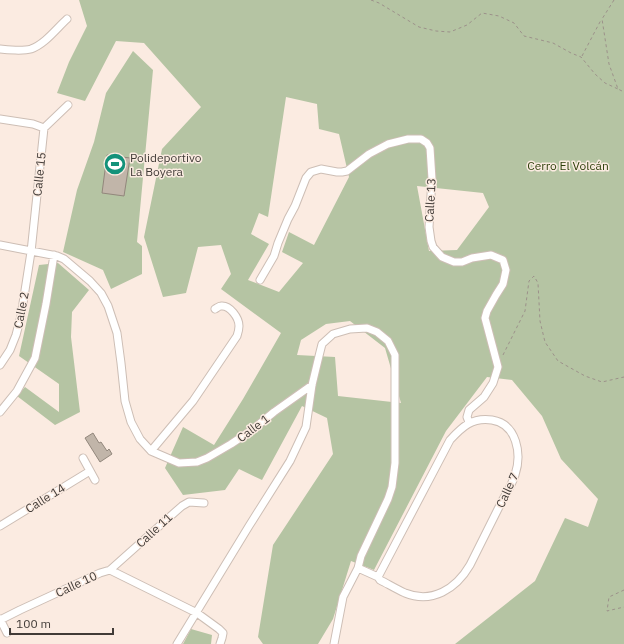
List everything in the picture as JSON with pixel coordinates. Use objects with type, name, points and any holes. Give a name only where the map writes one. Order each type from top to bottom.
[{"type":"street","points":[[0,49],[30,49],[43,42],[67,19]]},
{"type":"street","points":[[0,119],[33,124],[44,128],[68,105]]},
{"type":"street","name":"Calle 15","points":[[31,252],[44,128]]},
{"type":"street","name":"Calle 13","points":[[260,280],[274,256],[306,178],[312,172],[321,169],[337,172],[347,171],[369,154],[388,144],[408,139],[422,139],[430,148],[432,179],[428,227],[433,247],[442,257],[454,262],[462,262],[472,258],[491,255],[503,260],[506,270],[503,284],[493,300],[485,318],[498,367],[493,383],[484,397],[469,410],[467,417],[469,422]]},
{"type":"street","name":"Calle 1","points":[[0,245],[31,252],[54,255],[64,259],[90,281],[101,293],[108,306],[117,333],[125,402],[131,422],[140,439],[152,451],[179,463],[197,462],[207,458],[252,430],[312,385]]},
{"type":"street","name":"Calle 2","points":[[0,365],[10,350],[18,329],[31,252]]},
{"type":"street","points":[[0,412],[17,391],[35,358],[54,255]]},
{"type":"street","points":[[152,451],[193,401],[237,336],[240,327],[234,314],[228,308],[221,306],[215,309]]},
{"type":"street","points":[[177,644],[248,526],[290,461],[306,427],[312,385],[322,344],[333,334],[350,329],[367,328],[377,332],[388,341],[395,355],[395,463],[392,487],[388,499],[361,556],[358,568],[343,597],[334,644]]},
{"type":"street","name":"Calle 7","points":[[358,568],[378,577],[380,580],[405,593],[431,596],[452,587],[464,574],[515,476],[518,457],[514,436],[509,429],[501,423],[485,419],[469,422]]},
{"type":"street","points":[[378,577],[450,440],[469,422]]},
{"type":"street","points":[[83,458],[95,480]]},
{"type":"street","name":"Calle 14","points":[[0,526],[90,470]]},
{"type":"street","name":"Calle 11","points":[[110,570],[182,506],[189,502],[204,503]]},
{"type":"street","name":"Calle 10","points":[[0,620],[100,573],[110,570],[197,613],[223,632],[220,644]]},
{"type":"street","points":[[0,620],[7,633]]},
{"type":"path","points":[[371,0],[379,3],[419,27],[436,31],[450,32],[467,25],[482,13],[500,16],[514,23],[524,36],[552,42],[581,57],[595,74],[605,83],[624,92]]},
{"type":"path","points":[[581,57],[614,0]]},
{"type":"path","points":[[602,19],[609,64],[618,89]]},
{"type":"path","points":[[503,356],[525,311],[529,281],[534,276],[538,283],[540,321],[545,342],[558,361],[585,376],[602,382],[624,377]]},
{"type":"path","points":[[624,590],[609,597],[607,611],[624,607]]},
{"type":"green space","name":"Cerro El Volcán","points":[[79,0],[624,0],[624,644],[455,644],[535,581],[565,518],[588,527],[598,499],[561,459],[542,416],[512,380],[487,377],[446,431],[374,570],[351,561],[333,619],[318,644],[263,644],[258,637],[273,545],[333,454],[327,418],[302,406],[262,480],[239,469],[225,490],[183,495],[165,468],[183,427],[214,445],[243,399],[281,333],[221,289],[231,274],[221,245],[198,247],[186,293],[163,297],[144,237],[162,149],[201,107],[144,43],[116,41],[85,101],[57,93],[69,62],[87,26]],"holes":[[[286,97],[317,104],[319,129],[339,134],[349,177],[314,245],[289,232],[282,252],[303,263],[279,292],[248,280],[269,244],[251,234],[259,213],[268,217]],[[417,186],[483,193],[489,207],[457,250],[429,251]],[[350,321],[385,348],[401,403],[338,396],[335,357],[297,355],[301,340],[326,324]]]},
{"type":"green space","name":"Polideportivo La Boyera","points":[[133,51],[153,70],[137,242],[142,246],[142,274],[111,289],[103,270],[63,252],[77,190],[94,142],[106,93]]},
{"type":"green space","points":[[58,263],[89,290],[72,312],[71,337],[80,412],[55,425],[17,396],[25,387],[59,412],[59,384],[19,356],[39,265]]},
{"type":"green space","points":[[191,629],[212,635],[211,644],[183,644]]},
{"type":"building","points":[[107,155],[130,158],[124,196],[102,193]]},
{"type":"building","points":[[93,433],[99,443],[101,442],[107,451],[109,449],[112,454],[100,462],[85,438]]},
{"type":"place","name":"Polideportivo La Boyera","points":[[115,164]]}]
